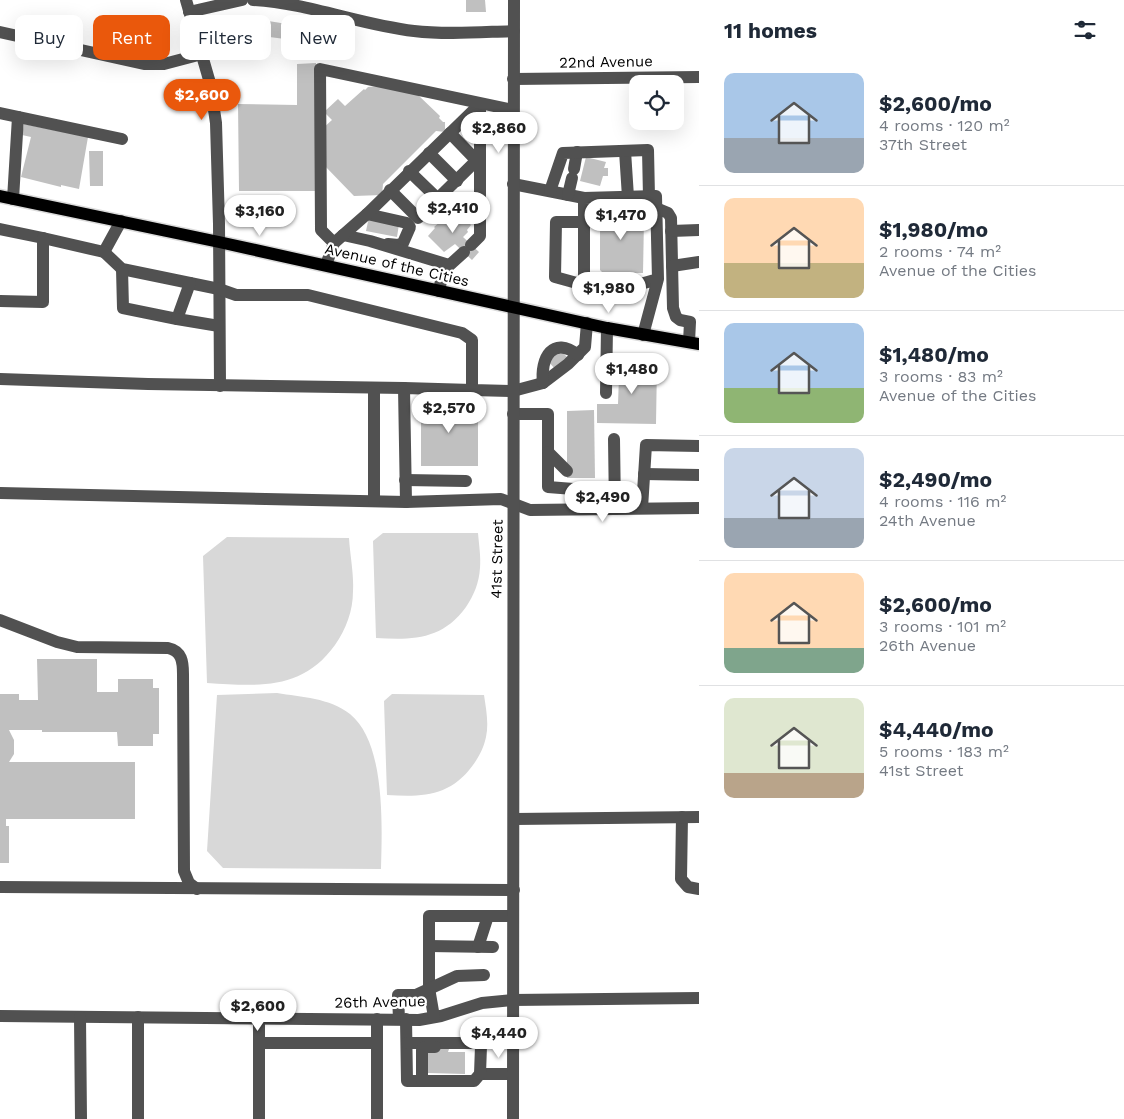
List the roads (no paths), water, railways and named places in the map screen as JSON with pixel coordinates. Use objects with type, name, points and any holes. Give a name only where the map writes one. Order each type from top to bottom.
[{"type":"main road","name":"Avenue of the Cities","points":[[0,196],[326,265],[607,328],[694,343]]},
{"type":"street","points":[[187,6],[242,0]]},
{"type":"street","points":[[253,0],[292,5],[415,31],[514,31]]},
{"type":"street","name":"41st Street","points":[[513,1119],[514,0]]},
{"type":"street","points":[[0,32],[144,64],[154,65],[181,60]]},
{"type":"street","points":[[204,60],[210,83],[217,128],[220,386]]},
{"type":"street","points":[[366,214],[407,222],[410,227],[403,243],[398,245],[339,239],[321,230],[320,69],[513,110]]},
{"type":"street","name":"22nd Avenue","points":[[513,79],[699,77]]},
{"type":"street","points":[[326,265],[339,239],[480,104]]},
{"type":"street","points":[[439,291],[443,271],[480,236],[478,159],[480,104]]},
{"type":"street","points":[[0,113],[122,139]]},
{"type":"street","points":[[13,199],[18,117]]},
{"type":"street","points":[[450,133],[478,159]]},
{"type":"street","points":[[550,191],[563,153],[648,150],[649,197]]},
{"type":"street","points":[[625,151],[628,197],[651,215],[668,213],[671,218],[674,308],[676,317],[690,322],[694,343]]},
{"type":"street","points":[[568,195],[577,152]]},
{"type":"street","points":[[428,153],[457,180]]},
{"type":"street","points":[[390,190],[418,218],[478,159]]},
{"type":"street","points":[[409,171],[438,199]]},
{"type":"street","points":[[513,184],[584,198],[656,196],[651,215],[658,279],[642,334]]},
{"type":"street","points":[[584,198],[584,285]]},
{"type":"street","points":[[104,252],[121,221]]},
{"type":"street","points":[[584,222],[556,222],[555,277],[613,290],[658,279]]},
{"type":"street","points":[[0,230],[104,252],[122,269],[219,289],[236,295],[308,295],[462,333],[472,340],[472,390]]},
{"type":"street","points":[[671,231],[699,230]]},
{"type":"street","points":[[0,301],[43,302],[43,238]]},
{"type":"street","points":[[370,241],[449,265]]},
{"type":"street","points":[[672,266],[699,262]]},
{"type":"street","points":[[122,269],[123,308],[219,326]]},
{"type":"street","points":[[177,319],[190,283]]},
{"type":"street","points":[[0,379],[220,386],[513,391],[543,382],[578,355],[584,347],[587,323]]},
{"type":"street","points":[[606,393],[607,328]]},
{"type":"street","points":[[543,382],[542,371],[544,361],[550,353],[564,347],[571,349],[578,355]]},
{"type":"street","points":[[374,388],[374,501]]},
{"type":"street","points":[[404,388],[406,502]]},
{"type":"street","points":[[513,414],[548,414],[548,487],[586,490]]},
{"type":"street","points":[[614,439],[615,509]]},
{"type":"street","points":[[642,508],[646,445],[699,446]]},
{"type":"street","points":[[548,452],[586,490],[588,494],[588,509]]},
{"type":"street","points":[[644,474],[699,475]]},
{"type":"street","points":[[405,480],[466,480]]},
{"type":"street","points":[[0,493],[406,502],[501,499],[530,510],[699,508]]},
{"type":"street","points":[[0,620],[57,642],[77,647],[168,648],[177,651],[181,656],[184,674],[184,871],[189,883],[197,889]]},
{"type":"street","points":[[514,820],[699,817]]},
{"type":"street","points":[[682,818],[682,879],[688,887],[699,889]]},
{"type":"street","points":[[161,889],[178,882],[184,871]]},
{"type":"street","points":[[0,887],[514,890]]},
{"type":"street","points":[[434,1017],[429,988],[429,916],[513,916]]},
{"type":"street","points":[[478,947],[488,916]]},
{"type":"street","points":[[429,946],[493,947]]},
{"type":"street","points":[[406,1043],[478,1043],[481,1046],[480,1074],[474,1082],[407,1081],[406,1043],[398,995],[416,995],[457,976],[484,975]]},
{"type":"street","name":"26th Avenue","points":[[0,1016],[402,1020],[434,1017],[482,1003],[512,1000],[699,998]]},
{"type":"street","points":[[80,1017],[81,1119]]},
{"type":"street","points":[[138,1018],[138,1119]]},
{"type":"street","points":[[259,1018],[259,1119]]},
{"type":"street","points":[[377,1019],[377,1119]]},
{"type":"street","points":[[259,1043],[377,1043]]},
{"type":"street","points":[[422,1081],[422,1050],[425,1047],[475,1047],[480,1053]]},
{"type":"street","points":[[480,1074],[513,1074]]}]
